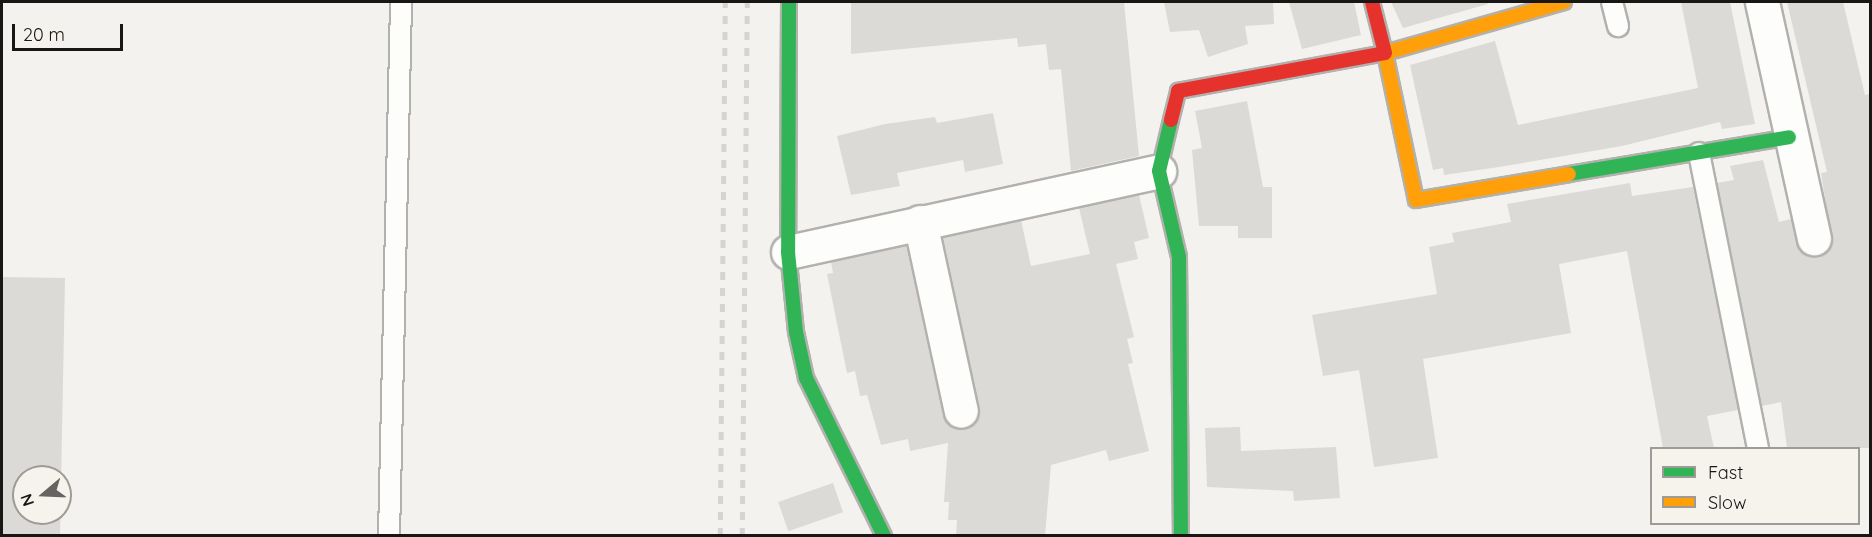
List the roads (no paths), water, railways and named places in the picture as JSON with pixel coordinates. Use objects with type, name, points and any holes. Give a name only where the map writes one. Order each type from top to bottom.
[{"type":"street","points":[[789,2],[788,252],[806,378],[884,536]]},
{"type":"street","points":[[1372,2],[1416,200],[1789,137]]},
{"type":"street","points":[[1181,536],[1179,257],[1159,171],[1178,91],[1385,53],[1564,2]]},
{"type":"street","points":[[1762,2],[1789,137],[1814,238]]},
{"type":"street","points":[[788,252],[1159,171]]},
{"type":"street","points":[[920,222],[961,411]]},
{"type":"lane","points":[[389,536],[401,2]]},
{"type":"lane","points":[[1612,2],[1618,26]]},
{"type":"lane","points":[[1699,153],[1758,447]]},
{"type":"railway","points":[[720,536],[725,2]]},
{"type":"railway","points":[[742,536],[747,2]]}]
